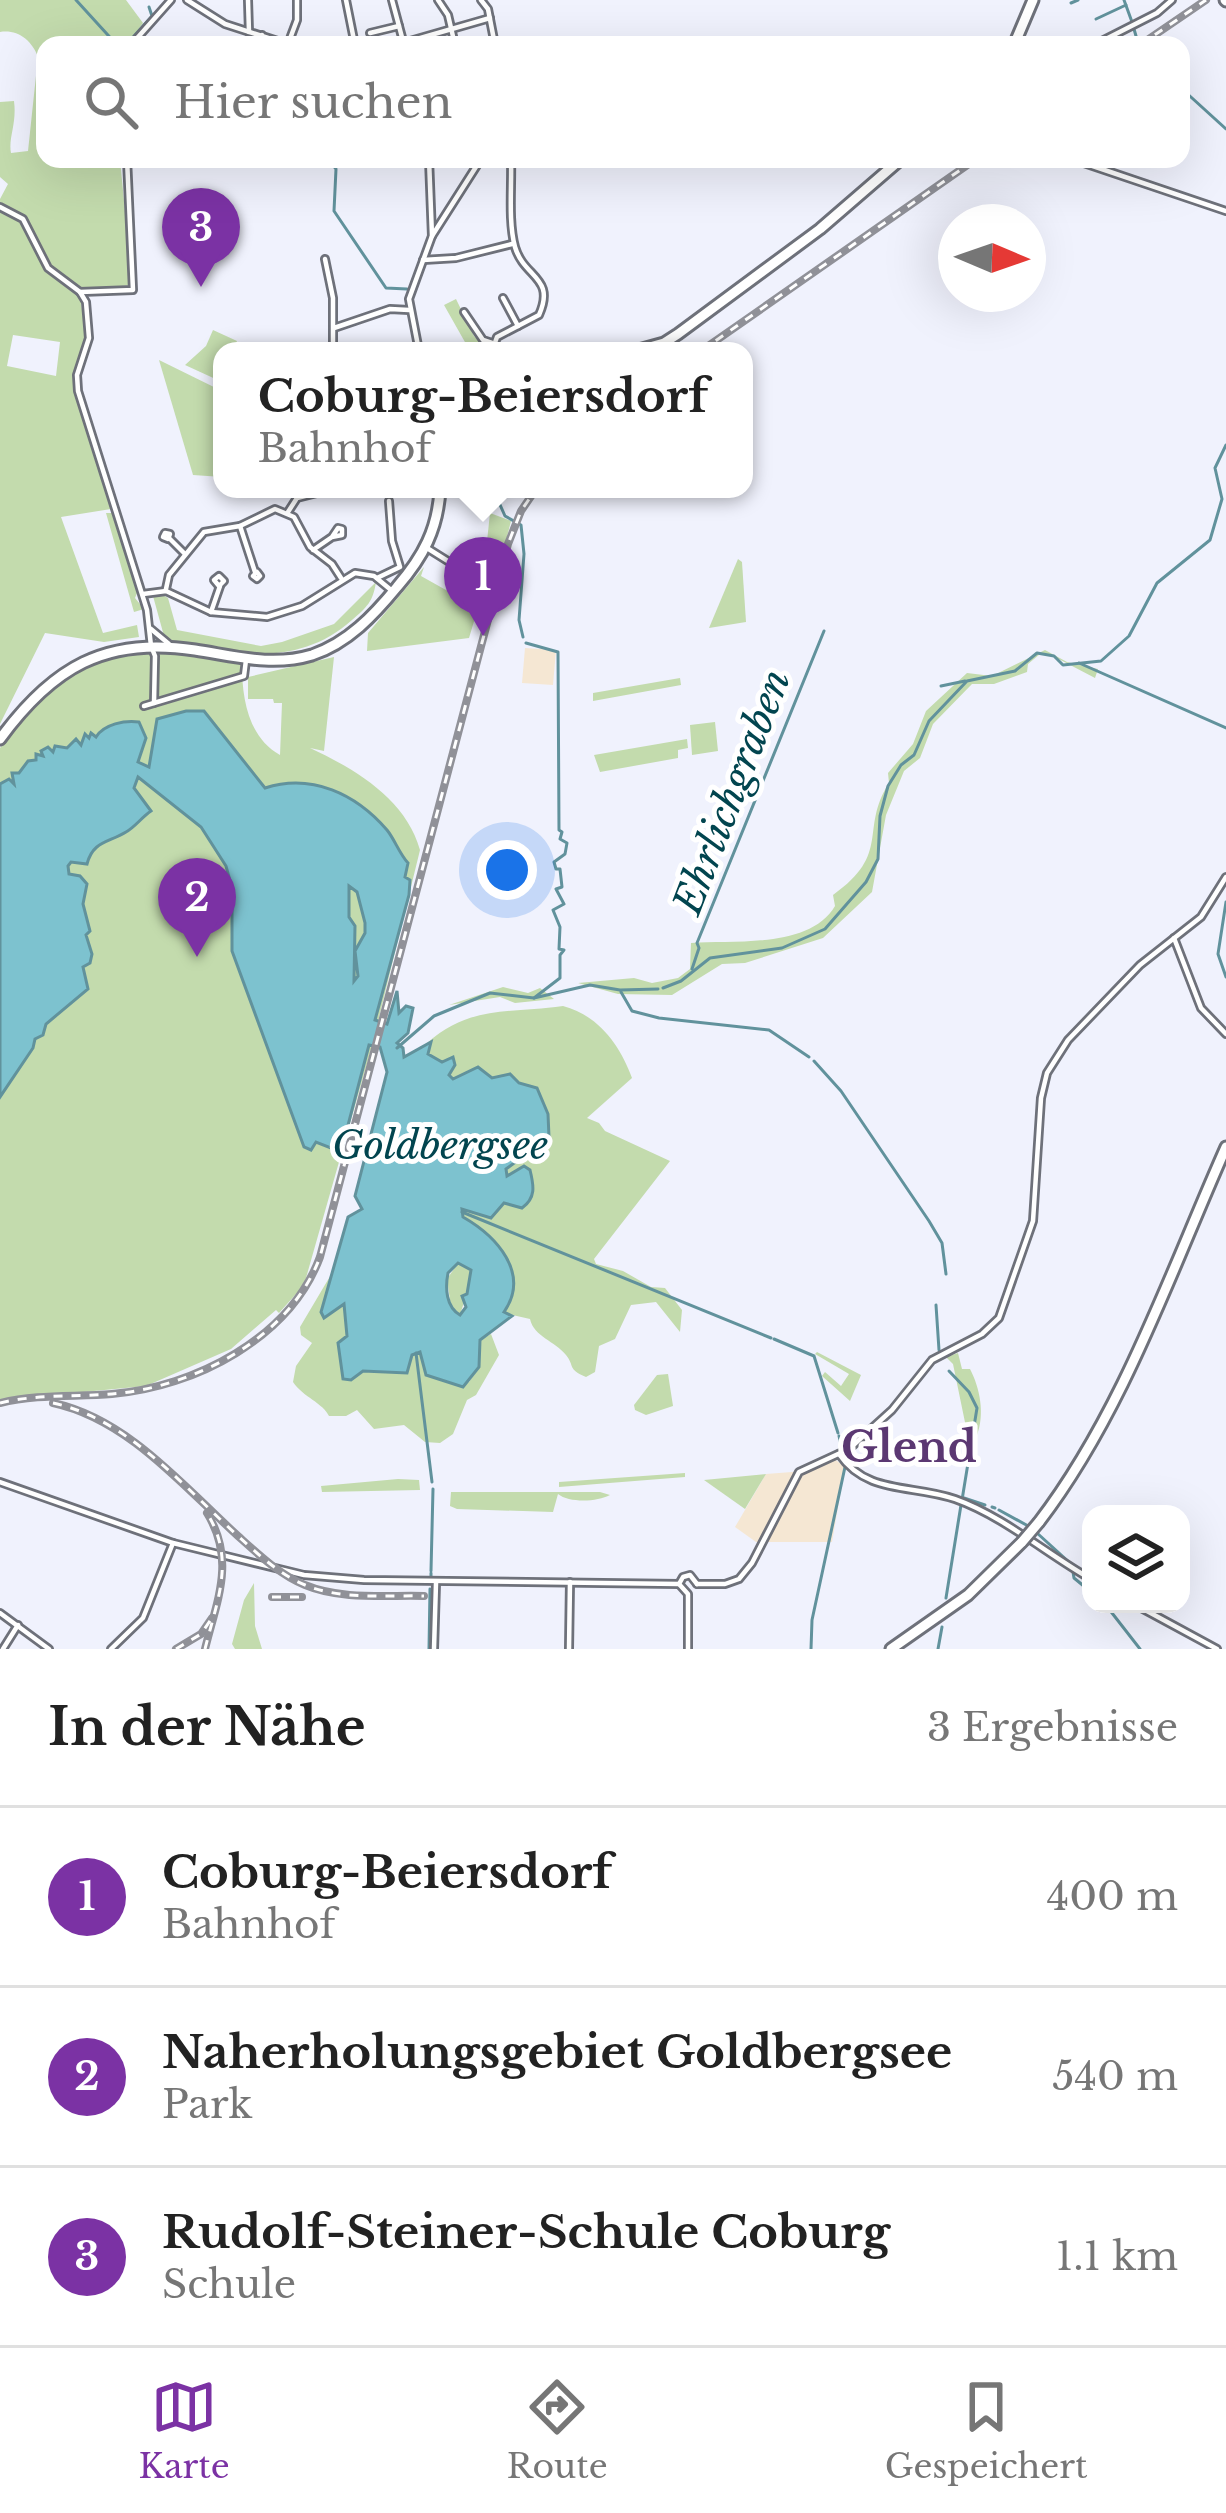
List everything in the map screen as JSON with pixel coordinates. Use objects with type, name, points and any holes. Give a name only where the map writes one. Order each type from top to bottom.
[{"type":"street","points":[[138,36],[171,0]]},
{"type":"street","points":[[187,0],[224,24],[266,36]]},
{"type":"street","points":[[248,0],[249,32]]},
{"type":"street","points":[[292,36],[297,0]]},
{"type":"street","points":[[346,0],[354,36]]},
{"type":"street","points":[[392,0],[402,36]]},
{"type":"street","points":[[438,0],[453,36]]},
{"type":"street","points":[[482,0],[493,36]]},
{"type":"street","points":[[1018,36],[1033,0]]},
{"type":"street","points":[[1112,36],[1172,0]]},
{"type":"street","points":[[430,36],[490,18]]},
{"type":"street","points":[[370,33],[399,26]]},
{"type":"street","points":[[80,292],[134,290],[127,168]]},
{"type":"street","points":[[428,168],[432,236]]},
{"type":"street","points":[[417,342],[409,310],[412,287],[432,236],[475,168]]},
{"type":"street","points":[[498,342],[539,315],[545,299],[542,283],[525,267],[514,243],[512,168]]},
{"type":"street","points":[[666,342],[820,229],[889,168]]},
{"type":"street","points":[[1099,168],[1226,211]]},
{"type":"street","points":[[0,207],[23,219],[48,268],[86,302],[89,338],[77,375],[78,391],[154,640],[154,703]]},
{"type":"street","points":[[423,260],[456,258],[514,243]]},
{"type":"street","points":[[325,259],[333,298],[333,342]]},
{"type":"street","points":[[86,302],[93,292]]},
{"type":"street","points":[[503,298],[518,326]]},
{"type":"street","points":[[333,328],[390,309],[409,310]]},
{"type":"street","points":[[464,312],[486,342]]},
{"type":"street","points":[[288,512],[300,498]]},
{"type":"street","points":[[0,739],[33,698],[66,671],[104,654],[154,640],[246,660],[291,659],[344,640],[368,620],[427,548],[438,498]]},
{"type":"street","points":[[376,578],[397,571],[400,565],[392,541],[389,501]]},
{"type":"street","points":[[166,591],[168,578],[204,532],[239,526],[271,510],[288,512],[313,550],[341,578]]},
{"type":"street","points":[[239,526],[255,572]]},
{"type":"street","points":[[313,550],[332,537]]},
{"type":"street","points":[[169,538],[185,554]]},
{"type":"street","points":[[427,548],[487,585]]},
{"type":"street","points":[[143,595],[166,591],[211,612],[277,616],[355,573],[376,578],[393,592]]},
{"type":"street","points":[[211,612],[220,586]]},
{"type":"street","points":[[144,706],[244,676],[246,660]]},
{"type":"street","points":[[688,1649],[688,1594],[697,1584],[730,1582],[746,1572],[794,1478],[808,1466],[838,1454],[892,1410],[932,1360],[978,1336],[999,1318],[1031,1228],[1047,1073],[1078,1030],[1140,965],[1192,927],[1226,877]]},
{"type":"street","points":[[1174,938],[1202,1008],[1226,1034]]},
{"type":"street","points":[[891,1649],[968,1595],[1022,1542],[1087,1451],[1226,1147]]},
{"type":"street","points":[[838,1454],[865,1481],[921,1489],[964,1503],[1082,1575]]},
{"type":"street","points":[[0,1482],[173,1543],[304,1575],[436,1582],[679,1584],[688,1594]]},
{"type":"street","points":[[111,1649],[143,1618],[173,1543]]},
{"type":"street","points":[[679,1584],[690,1575],[697,1584]]},
{"type":"street","points":[[434,1649],[436,1582]]},
{"type":"street","points":[[569,1649],[570,1582]]},
{"type":"street","points":[[0,1613],[49,1649]]},
{"type":"street","points":[[1151,1613],[1217,1649]]},
{"type":"street","points":[[3,1649],[18,1625]]},
{"type":"shaded area","points":[[525,648],[556,650],[553,685],[522,683]]},
{"type":"shaded area","points":[[833,1458],[845,1467],[832,1542],[756,1542],[735,1527],[766,1474],[805,1471]]},
{"type":"green space","points":[[0,0],[126,0],[143,23],[134,36],[36,36],[36,53],[12,32],[0,32]]},
{"type":"green space","points":[[36,76],[36,168],[121,168],[132,285],[84,290],[80,295],[86,339],[75,368],[76,396],[111,509],[61,517],[103,633],[137,625],[139,637],[104,642],[45,633],[0,724],[0,199],[8,184],[0,177],[0,102],[14,101],[11,153],[28,151]],"holes":[[[13,335],[60,342],[56,376],[7,366]]]},
{"type":"green space","points":[[456,299],[480,342],[465,342],[444,305]]},
{"type":"green space","points":[[213,330],[237,341],[213,342],[213,378],[185,365],[206,346]]},
{"type":"green space","points":[[159,360],[213,387],[213,476],[193,475]]},
{"type":"green space","points":[[106,513],[112,513],[139,588],[135,598],[144,609],[134,612]]},
{"type":"green space","points":[[490,513],[511,521],[493,592],[483,579]]},
{"type":"green space","points":[[738,559],[746,622],[709,628]]},
{"type":"green space","points":[[424,567],[421,576],[478,608],[469,638],[367,651],[368,633]]},
{"type":"green space","points":[[376,582],[365,608],[332,635],[311,645],[265,654],[170,641],[164,636],[153,596],[168,598],[177,630],[261,646],[334,624]]},
{"type":"green space","points":[[150,649],[239,662],[254,727],[280,755],[282,703],[248,699],[248,677],[334,657],[324,751],[310,748],[377,788],[403,816],[420,850],[372,1046],[304,1285],[279,1313],[276,1310],[231,1349],[146,1386],[0,1400],[0,748],[63,680],[98,662]]},
{"type":"green space","points":[[1045,650],[1067,662],[1098,669],[1095,678],[1040,654],[1028,664],[1027,672],[994,684],[972,684],[933,724],[920,758],[904,771],[886,815],[872,892],[823,938],[745,963],[722,964],[672,995],[618,994],[578,983],[634,978],[652,983],[678,978],[690,969],[691,943],[790,936],[823,920],[835,906],[833,895],[851,880],[869,853],[888,773],[913,744],[926,711],[967,673],[992,676]]},
{"type":"green space","points":[[680,678],[681,685],[593,701],[593,693]]},
{"type":"green space","points":[[715,722],[718,751],[692,755],[690,725]]},
{"type":"green space","points":[[687,739],[688,748],[678,750],[678,758],[600,772],[594,755]]},
{"type":"green space","points":[[503,987],[528,993],[540,988],[554,999],[515,1003],[500,997],[449,1005]]},
{"type":"green space","points":[[563,1006],[587,1016],[606,1033],[632,1078],[587,1118],[670,1161],[594,1259],[596,1264],[623,1271],[651,1287],[665,1288],[682,1310],[680,1332],[656,1302],[631,1305],[615,1339],[599,1346],[595,1372],[586,1377],[530,1319],[504,1313],[504,1255],[463,1217],[461,1208],[491,1218],[504,1203],[516,1207],[506,1169],[536,1143],[546,1127],[537,1089],[463,1073],[454,1080],[449,1075],[451,1057],[442,1062],[428,1054],[431,1042],[427,1043],[476,1016]]},
{"type":"green space","points":[[458,1263],[472,1270],[460,1315],[451,1307],[447,1279]]},
{"type":"green space","points":[[332,1273],[321,1312],[324,1317],[344,1302],[347,1336],[338,1343],[344,1379],[351,1380],[363,1370],[406,1373],[412,1355],[421,1352],[440,1377],[453,1383],[469,1382],[479,1367],[480,1340],[491,1334],[499,1355],[476,1395],[467,1400],[453,1434],[440,1443],[425,1442],[404,1425],[374,1429],[357,1410],[329,1416],[293,1382],[296,1366],[312,1343],[301,1335],[300,1327]]},
{"type":"green space","points":[[817,1352],[861,1375],[850,1401],[822,1376],[825,1372],[841,1386],[849,1374]]},
{"type":"green space","points":[[958,1353],[962,1369],[970,1369],[979,1393],[977,1435],[967,1432],[953,1364],[946,1357]]},
{"type":"green space","points":[[668,1374],[673,1406],[646,1415],[635,1410],[657,1375]]},
{"type":"green space","points":[[685,1473],[685,1477],[559,1487],[559,1482]]},
{"type":"green space","points":[[766,1474],[745,1509],[704,1480]]},
{"type":"green space","points":[[419,1480],[420,1490],[322,1492],[321,1486]]},
{"type":"green space","points":[[451,1492],[600,1492],[610,1495],[583,1500],[558,1494],[553,1512],[457,1509],[450,1506]]},
{"type":"green space","points":[[254,1583],[255,1626],[262,1649],[235,1649],[232,1644],[244,1600]]},
{"type":"water","name":"Goldbergsee","points":[[204,711],[265,788],[316,785],[347,797],[375,817],[408,863],[405,877],[410,880],[375,1020],[387,1024],[397,991],[399,1013],[406,1006],[413,1008],[408,1033],[397,1043],[404,1057],[431,1042],[428,1054],[442,1062],[453,1057],[455,1065],[449,1075],[453,1079],[478,1067],[492,1078],[510,1074],[519,1083],[537,1088],[548,1114],[549,1137],[506,1169],[507,1176],[524,1166],[530,1170],[530,1200],[522,1208],[504,1203],[491,1218],[462,1209],[463,1217],[498,1245],[514,1283],[504,1312],[512,1316],[480,1340],[479,1367],[463,1387],[426,1375],[420,1352],[412,1355],[407,1373],[363,1371],[351,1380],[343,1379],[338,1343],[347,1336],[344,1304],[324,1318],[321,1312],[348,1217],[362,1209],[355,1196],[387,1072],[380,1047],[369,1045],[341,1152],[316,1142],[311,1150],[304,1147],[232,951],[232,888],[226,866],[201,827],[138,777],[134,788],[151,811],[129,830],[97,847],[87,864],[71,862],[68,866],[69,874],[87,884],[83,904],[92,954],[83,967],[88,989],[46,1024],[0,1097],[0,784],[9,779],[14,784],[12,773],[36,760],[36,754],[43,756],[41,751],[48,747],[53,752],[55,746],[67,748],[76,739],[81,745],[85,734],[96,737],[109,726],[128,722],[139,722],[146,738],[138,762],[149,767],[157,719]],"holes":[[[349,886],[357,892],[365,923],[355,951],[358,976],[354,981],[355,926],[349,917]],[[458,1263],[471,1270],[467,1294],[462,1296],[466,1307],[460,1315],[447,1291],[448,1273]]]},
{"type":"waterway","points":[[76,0],[109,36]]},
{"type":"waterway","points":[[1071,3],[1078,0]]},
{"type":"waterway","points":[[1124,0],[1132,22]]},
{"type":"waterway","points":[[1096,19],[1126,5]]},
{"type":"waterway","points":[[134,36],[152,16],[149,7]]},
{"type":"waterway","points":[[1134,29],[1136,36]]},
{"type":"waterway","points":[[1190,96],[1226,129]]},
{"type":"waterway","points":[[335,168],[334,211],[386,288],[407,289]]},
{"type":"waterway","points":[[663,988],[681,981],[710,958],[782,948],[825,929],[866,882],[878,859],[880,816],[888,786],[914,755],[929,721],[967,681],[1015,671],[1037,653],[1054,656],[1063,665],[1101,661],[1129,636],[1157,583],[1210,540],[1222,499],[1215,468],[1226,445]]},
{"type":"waterway","points":[[497,498],[505,516],[521,525],[524,554],[519,620],[523,637]]},
{"type":"waterway","name":"Ehrlichgraben","points":[[692,969],[697,943],[824,631]]},
{"type":"waterway","points":[[526,643],[558,652],[559,830],[560,839],[567,843],[565,854],[554,862],[562,887],[556,889],[564,904],[553,910],[560,927],[559,949],[564,950],[560,978],[534,998]]},
{"type":"waterway","points":[[1079,663],[1226,728]]},
{"type":"waterway","points":[[941,686],[965,681]]},
{"type":"waterway","points":[[1226,902],[1218,954],[1226,977]]},
{"type":"waterway","points":[[397,1048],[434,1016],[490,993],[534,998],[590,985],[658,989]]},
{"type":"waterway","points":[[621,992],[632,1011],[769,1030],[809,1057]]},
{"type":"waterway","points":[[814,1061],[841,1091],[929,1221],[942,1243],[946,1274]]},
{"type":"waterway","points":[[462,1212],[771,1338]]},
{"type":"waterway","points":[[936,1305],[939,1350]]},
{"type":"waterway","points":[[774,1339],[814,1356],[838,1433]]},
{"type":"waterway","points":[[416,1353],[432,1482]]},
{"type":"waterway","points":[[949,1371],[977,1408],[962,1500]]},
{"type":"waterway","points":[[839,1436],[841,1445]]},
{"type":"waterway","points":[[811,1649],[812,1620],[845,1467]]},
{"type":"waterway","points":[[431,1571],[433,1489]]},
{"type":"waterway","points":[[964,1498],[985,1505]]},
{"type":"waterway","points":[[946,1598],[961,1505]]},
{"type":"waterway","points":[[999,1510],[1030,1527]]},
{"type":"waterway","points":[[1037,1533],[1070,1563]]},
{"type":"waterway","points":[[1073,1572],[1082,1585]]},
{"type":"waterway","points":[[429,1649],[430,1589]]},
{"type":"waterway","points":[[1112,1613],[1140,1649]]},
{"type":"waterway","points":[[938,1649],[942,1627]]},
{"type":"railway","points":[[1153,36],[1206,0]]},
{"type":"railway","points":[[714,342],[963,168]]},
{"type":"railway","points":[[0,1403],[112,1394],[175,1381],[236,1353],[263,1334],[306,1286],[320,1257],[508,544],[530,498]]},
{"type":"railway","points":[[53,1403],[80,1411],[130,1439],[261,1557],[296,1581],[348,1595],[424,1596]]},
{"type":"railway","points":[[205,1649],[222,1564],[221,1547],[207,1513]]},
{"type":"railway","points":[[272,1597],[302,1597]]},
{"type":"railway","points":[[176,1649],[201,1634],[212,1618]]},
{"type":"place","name":"Rudolf-Steiner-Schule Coburg","points":[[201,287]]},
{"type":"place","name":"Coburg-Beiersdorf","points":[[483,636]]},
{"type":"place","name":"Naherholungsgebiet Goldbergsee","points":[[197,957]]},
{"type":"district","name":"Glend","points":[[909,1447]]}]
